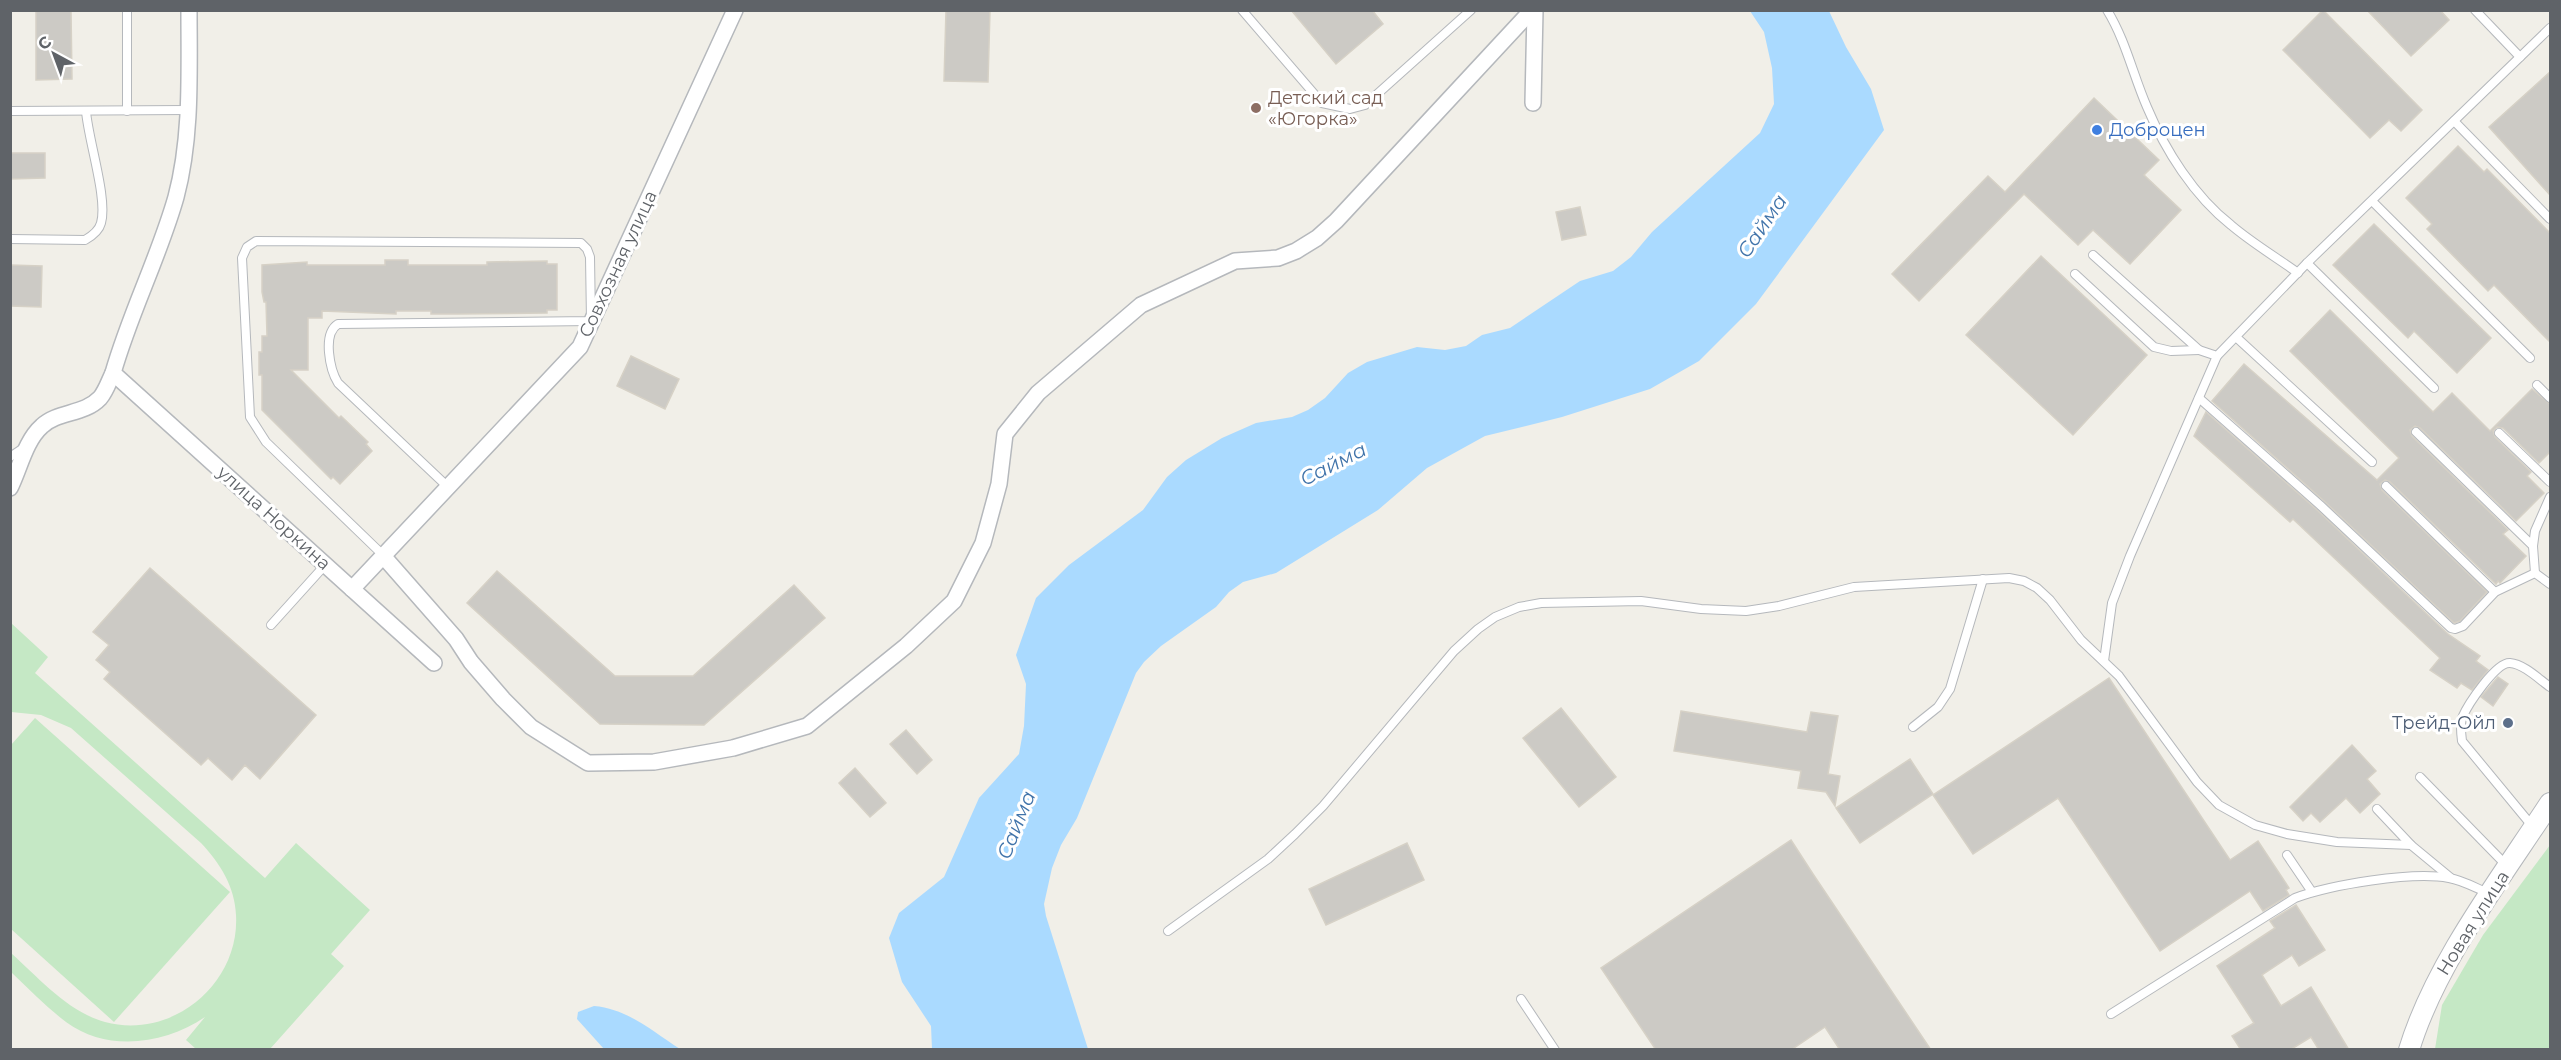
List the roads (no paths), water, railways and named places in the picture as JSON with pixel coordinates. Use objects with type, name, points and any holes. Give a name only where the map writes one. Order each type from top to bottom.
[{"type":"street","points":[[10,488],[28,444],[39,428],[49,420],[85,408],[100,398],[113,373],[124,336],[154,264],[176,194],[188,110],[189,10]]},
{"type":"street","name":"Совхозная улица","points":[[352,589],[580,347],[735,10]]},
{"type":"street","points":[[1530,11],[1533,103]]},
{"type":"street","points":[[384,557],[456,639],[471,662],[503,699],[531,727],[588,763],[654,762],[733,748],[807,726],[906,646],[954,601],[983,543],[999,484],[1005,434],[1038,393],[1141,305],[1235,261],[1278,258],[1296,251],[1317,238],[1344,212],[1530,11]]},
{"type":"street","name":"улица Норкина","points":[[113,373],[434,663]]},
{"type":"street","name":"Новая улица","points":[[2409,1050],[2418,1019],[2435,984],[2550,803]]},
{"type":"lane","points":[[127,10],[127,111]]},
{"type":"lane","points":[[1242,10],[1322,102],[1350,109],[1365,105],[1471,10]]},
{"type":"lane","points":[[2107,10],[2121,36],[2147,108],[2181,170],[2210,206],[2230,225],[2298,273]]},
{"type":"lane","points":[[2475,10],[2520,57]]},
{"type":"lane","points":[[2104,661],[2112,603],[2130,556],[2217,356],[2307,263],[2520,57],[2549,33]]},
{"type":"lane","points":[[10,111],[188,110]]},
{"type":"lane","points":[[10,239],[85,240],[94,235],[101,225],[101,197],[86,111]]},
{"type":"lane","points":[[2454,121],[2550,219]]},
{"type":"lane","points":[[2372,201],[2530,358]]},
{"type":"lane","points":[[384,557],[266,442],[250,417],[242,258],[247,247],[256,241],[581,243],[587,249],[590,257],[591,321],[338,324],[333,327],[329,334],[331,366],[338,383],[449,488]]},
{"type":"lane","points":[[2093,255],[2199,350]]},
{"type":"lane","points":[[2307,263],[2434,388]]},
{"type":"lane","points":[[2075,274],[2154,347],[2170,351],[2199,350],[2217,356]]},
{"type":"lane","points":[[2236,337],[2372,462]]},
{"type":"lane","points":[[2537,385],[2550,398]]},
{"type":"lane","points":[[2199,398],[2320,505],[2451,628],[2463,626],[2495,592],[2535,573]]},
{"type":"lane","points":[[2416,432],[2533,546]]},
{"type":"lane","points":[[2499,433],[2550,482]]},
{"type":"lane","points":[[10,458],[28,444]]},
{"type":"lane","points":[[2386,486],[2495,592]]},
{"type":"lane","points":[[2549,503],[2535,531],[2533,546],[2535,573],[2550,585]]},
{"type":"lane","points":[[271,625],[326,564]]},
{"type":"lane","points":[[1168,931],[1268,859],[1323,806],[1454,651],[1478,629],[1495,617],[1519,607],[1541,603],[1641,602],[1701,609],[1746,611],[1779,606],[1854,587],[2009,578],[2037,588],[2081,640],[2119,676],[2197,782],[2209,796],[2230,813],[2255,825],[2287,834],[2337,842],[2411,845]]},
{"type":"lane","points":[[1913,727],[1938,707],[1950,689],[1983,579]]},
{"type":"lane","points":[[2534,828],[2462,741],[2460,729],[2468,708],[2496,669],[2503,664],[2518,665],[2550,687]]},
{"type":"lane","points":[[2420,777],[2508,867]]},
{"type":"lane","points":[[2377,809],[2411,845],[2451,878],[2491,894]]},
{"type":"lane","points":[[2287,855],[2312,892]]},
{"type":"lane","points":[[2111,1014],[2295,898],[2312,892],[2407,876],[2451,878]]},
{"type":"lane","points":[[1521,999],[1555,1050]]},
{"type":"water","name":"Сайма","points":[[1750,11],[1829,11],[1846,47],[1871,89],[1884,130],[1756,304],[1699,361],[1650,389],[1562,417],[1485,436],[1427,468],[1378,510],[1276,573],[1243,582],[1229,592],[1216,607],[1161,646],[1136,673],[1077,818],[1061,845],[1052,868],[1044,904],[1088,1049],[932,1049],[931,1026],[902,982],[889,938],[899,913],[944,877],[979,798],[1019,754],[1024,726],[1026,684],[1016,655],[1036,598],[1069,565],[1143,510],[1167,477],[1186,460],[1222,438],[1256,423],[1292,417],[1308,410],[1325,398],[1348,373],[1367,362],[1417,347],[1445,350],[1466,346],[1482,335],[1510,328],[1580,281],[1613,271],[1631,257],[1652,232],[1760,133],[1774,104],[1772,68],[1764,32]]},
{"type":"water","points":[[594,1006],[629,1016],[680,1049],[604,1049],[577,1019],[578,1012]]},
{"type":"place","name":"Детский сад «Югорка»","points":[[1256,108]]},
{"type":"place","name":"Доброцен","points":[[2097,130]]},
{"type":"place","name":"Трейд-Ойл","points":[[2508,723]]}]
